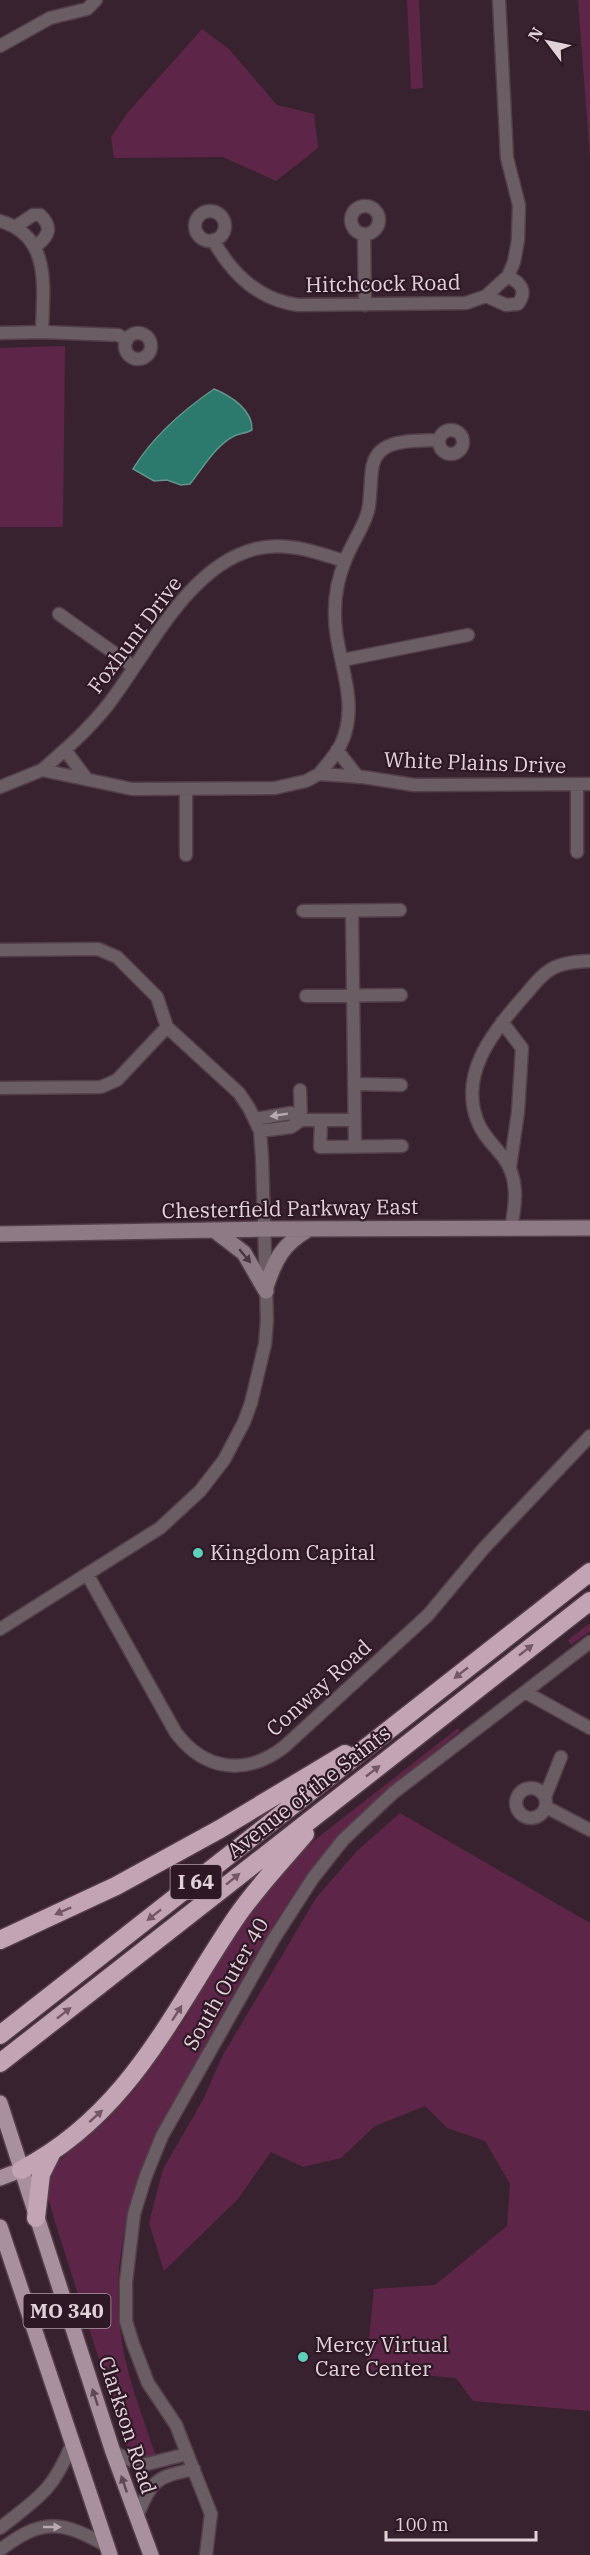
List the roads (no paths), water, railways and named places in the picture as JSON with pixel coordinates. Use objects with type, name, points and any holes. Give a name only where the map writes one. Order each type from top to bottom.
[{"type":"highway","name":"Avenue of the Saints","points":[[5,2031],[590,1572]]},
{"type":"highway","name":"Avenue of the Saints","points":[[0,2063],[590,1601]]},
{"type":"highway","points":[[3,1937],[116,1886],[220,1829],[326,1763],[381,1736]]},
{"type":"highway","points":[[21,2170],[51,2154],[102,2111],[126,2086],[160,2040],[252,1895],[327,1807]]},
{"type":"highway","points":[[36,2218],[41,2174],[51,2154]]},
{"type":"main road","name":"MO 340","points":[[0,2103],[21,2170]]},
{"type":"main road","points":[[0,2178],[21,2170]]},
{"type":"main road","name":"Clarkson Road","points":[[21,2170],[113,2452],[151,2555]]},
{"type":"main road","name":"MO 340","points":[[2,2234],[109,2550]]},
{"type":"street","points":[[0,46],[50,18],[87,9],[96,0]]},
{"type":"street","points":[[486,296],[506,305],[518,304],[523,289],[519,282],[508,276],[514,262],[518,240],[519,205],[507,158],[499,0]]},
{"type":"street","points":[[15,227],[33,215],[40,215],[49,226],[48,232],[36,246]]},
{"type":"street","points":[[0,220],[15,227],[36,246],[43,279],[42,332]]},
{"type":"street","points":[[364,234],[365,305]]},
{"type":"street","name":"Hitchcock Road","points":[[213,240],[220,253],[238,273],[266,298],[281,303],[365,305],[466,303],[486,296],[508,276]]},
{"type":"street","points":[[0,333],[118,335],[127,339]]},
{"type":"street","points":[[319,774],[337,750],[348,720],[349,692],[336,635],[337,588],[344,561],[368,510],[374,460],[380,451],[391,444],[439,440]]},
{"type":"street","name":"Foxhunt Drive","points":[[42,770],[91,725],[188,594],[217,568],[255,549],[281,547],[309,550],[344,561]]},
{"type":"street","points":[[59,614],[134,667]]},
{"type":"street","points":[[343,660],[468,634]]},
{"type":"street","points":[[65,750],[86,778]]},
{"type":"street","name":"White Plains Drive","points":[[337,750],[358,777]]},
{"type":"street","points":[[0,787],[42,770]]},
{"type":"street","name":"White Plains Drive","points":[[42,770],[132,789],[275,788],[306,781],[319,774],[414,785],[584,785]]},
{"type":"street","points":[[577,852],[584,785]]},
{"type":"street","points":[[186,789],[186,855]]},
{"type":"street","points":[[303,911],[400,910]]},
{"type":"street","points":[[352,912],[354,1146]]},
{"type":"street","points":[[0,950],[98,950],[117,957],[157,997],[167,1027],[239,1093],[260,1131],[267,1320],[263,1360],[244,1422],[224,1460],[200,1491],[160,1528],[0,1629]]},
{"type":"street","points":[[510,1167],[488,1140],[477,1121],[472,1099],[474,1075],[484,1048],[502,1022],[551,968],[565,962],[590,961]]},
{"type":"street","points":[[306,996],[401,995]]},
{"type":"street","points":[[502,1022],[522,1048],[518,1112],[510,1167],[516,1204],[511,1227]]},
{"type":"street","points":[[0,1088],[101,1087],[117,1080],[167,1027]]},
{"type":"street","points":[[354,1084],[401,1085]]},
{"type":"street","points":[[300,1090],[301,1120]]},
{"type":"street","points":[[255,1119],[291,1113],[301,1120],[354,1120]]},
{"type":"street","points":[[260,1131],[291,1127],[301,1120]]},
{"type":"street","points":[[321,1121],[320,1147],[402,1146]]},
{"type":"street","name":"Chesterfield Parkway East","points":[[0,1234],[309,1228],[511,1227],[587,1230]]},
{"type":"street","points":[[266,1289],[274,1261],[286,1246],[309,1228]]},
{"type":"street","points":[[214,1230],[244,1253],[266,1289]]},
{"type":"street","name":"Conway Road","points":[[87,1574],[176,1733],[185,1745],[215,1762],[232,1767],[249,1765],[284,1748],[428,1615],[484,1548],[590,1436]]},
{"type":"street","name":"South Outer 40","points":[[206,2555],[211,2514],[176,2425],[148,2383],[126,2321],[126,2282],[134,2214],[145,2178],[162,2136],[273,1940],[313,1878],[344,1840],[393,1793],[590,1642]]},
{"type":"street","points":[[525,1692],[590,1728]]},
{"type":"street","points":[[561,1757],[546,1802],[590,1830]]},
{"type":"street","points":[[0,2528],[41,2496],[53,2483],[72,2444]]},
{"type":"street","points":[[113,2452],[139,2464],[187,2454]]},
{"type":"street","points":[[136,2518],[154,2483],[163,2476],[194,2469]]},
{"type":"street","points":[[0,2550],[21,2534],[37,2528],[54,2526],[85,2533],[109,2550]]},
{"type":"place","name":"Kingdom Capital","points":[[198,1553]]},
{"type":"place","name":"Mercy Virtual Care Center","points":[[303,2357]]}]
